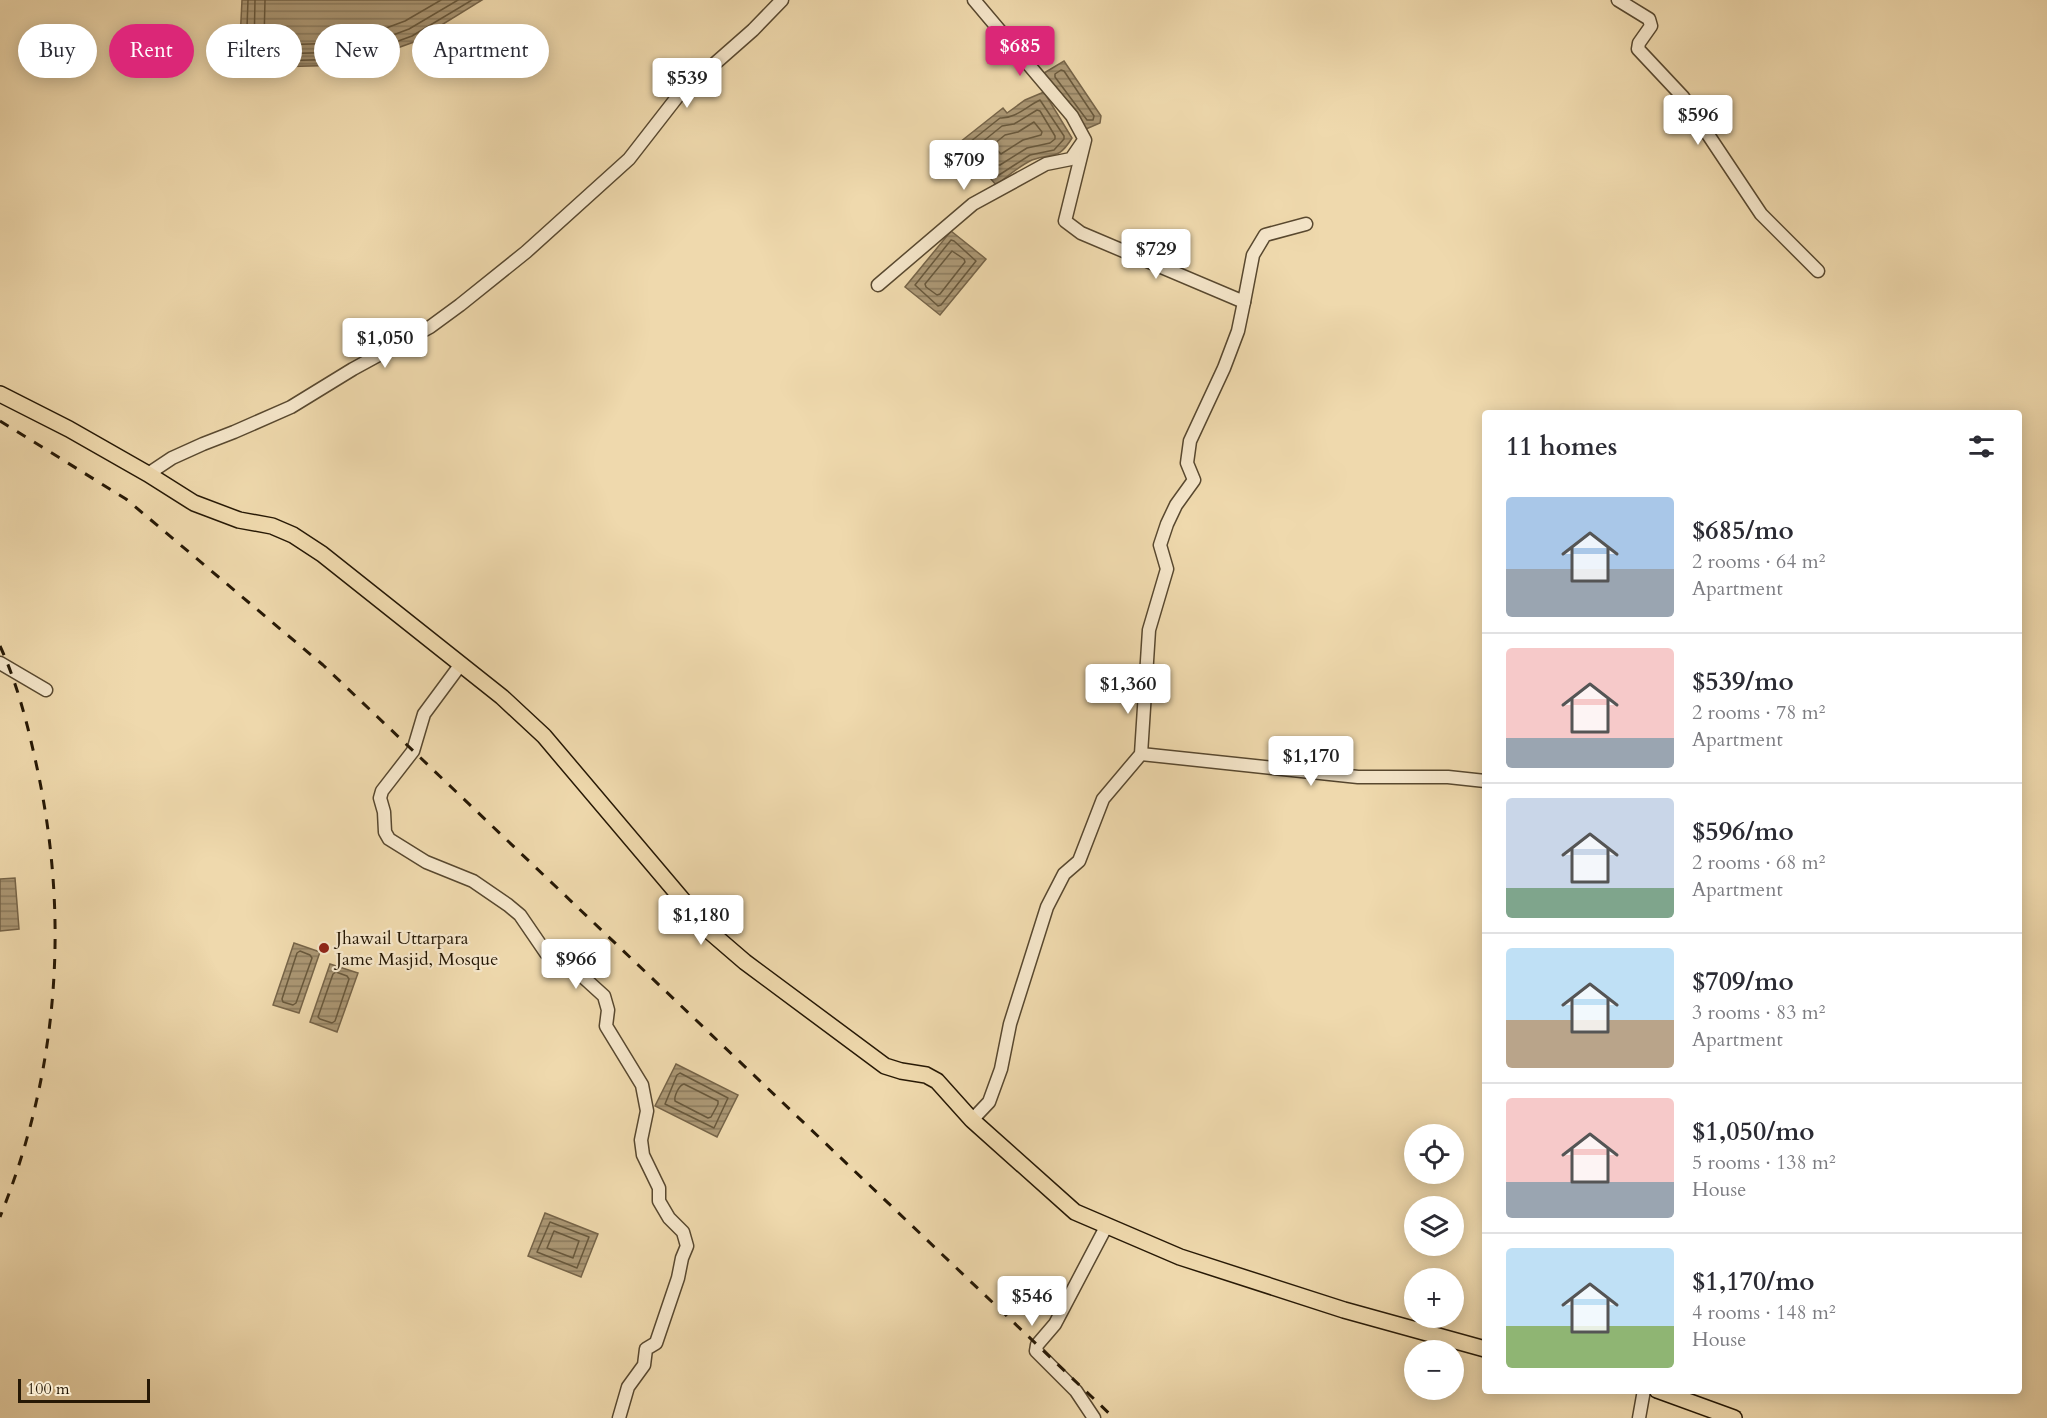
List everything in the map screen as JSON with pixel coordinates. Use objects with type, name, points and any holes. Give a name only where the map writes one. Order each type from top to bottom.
[{"type":"main road","points":[[0,394],[69,429],[194,503],[239,520],[272,526],[293,535],[322,554],[502,697],[544,736],[709,931],[745,962],[885,1066],[926,1075],[937,1081],[972,1120],[1075,1212],[1180,1257],[1344,1310],[1482,1348]]},
{"type":"main road","points":[[1668,1394],[1734,1418]]},
{"type":"street","points":[[148,474],[172,458],[291,407],[353,369],[430,327],[460,305],[526,252],[629,159],[678,96],[753,30],[782,0]]},
{"type":"street","points":[[974,0],[1072,116],[1085,140],[1065,220],[1081,233],[1244,302]]},
{"type":"street","points":[[1618,0],[1650,19],[1651,26],[1638,48],[1683,97],[1761,214],[1818,272]]},
{"type":"street","points":[[878,285],[973,204],[1046,164],[1071,159],[1085,140]]},
{"type":"street","points":[[972,1120],[989,1102],[1001,1069],[1010,1024],[1047,907],[1064,874],[1079,861],[1103,799],[1141,754],[1149,630],[1167,569],[1160,545],[1176,505],[1194,480],[1187,464],[1190,441],[1224,368],[1238,331],[1252,255],[1265,235],[1306,224]]},
{"type":"street","points":[[0,663],[46,690]]},
{"type":"street","points":[[461,664],[424,714],[413,751],[382,791],[380,798],[384,812],[385,832],[389,839],[426,862],[473,881],[517,911],[546,953],[571,966],[604,996],[608,1010],[606,1026],[642,1085],[647,1111],[640,1140],[643,1155],[659,1188],[659,1202],[669,1218],[683,1232],[687,1246],[656,1342],[646,1349],[644,1365],[628,1387],[619,1418]]},
{"type":"street","points":[[1141,754],[1358,777],[1448,777],[1482,781]]},
{"type":"street","points":[[1094,1418],[1076,1392],[1036,1352],[1037,1345],[1055,1324],[1107,1226]]},
{"type":"street","points":[[1640,1418],[1643,1394]]},
{"type":"water","points":[[242,0],[482,0],[443,24],[412,24],[412,43],[400,47],[400,24],[314,24],[314,66],[302,66],[302,24],[241,24]]},
{"type":"water","points":[[1064,61],[1101,116],[1100,123],[1086,129],[1044,73]]},
{"type":"water","points":[[1044,92],[1072,138],[1059,153],[1032,160],[996,185],[960,142],[1003,108],[1007,113],[1025,100]]},
{"type":"water","points":[[951,231],[986,259],[940,315],[905,287]]},
{"type":"water","points":[[15,878],[19,929],[0,931],[0,879]]},
{"type":"water","points":[[294,943],[320,952],[299,1013],[273,1005]]},
{"type":"water","points":[[330,964],[358,973],[337,1032],[310,1022]]},
{"type":"water","points":[[676,1064],[738,1095],[717,1137],[655,1106]]},
{"type":"water","points":[[545,1213],[598,1234],[581,1277],[528,1256]]},
{"type":"railway","points":[[0,421],[126,499],[323,665],[1114,1418]]},
{"type":"railway","points":[[0,646],[21,703],[47,820],[53,878],[55,935],[53,993],[46,1050],[35,1106],[20,1162],[0,1217]]},
{"type":"place","name":"Jhawail Uttarpara Jame Masjid, Mosque","points":[[324,948]]}]
